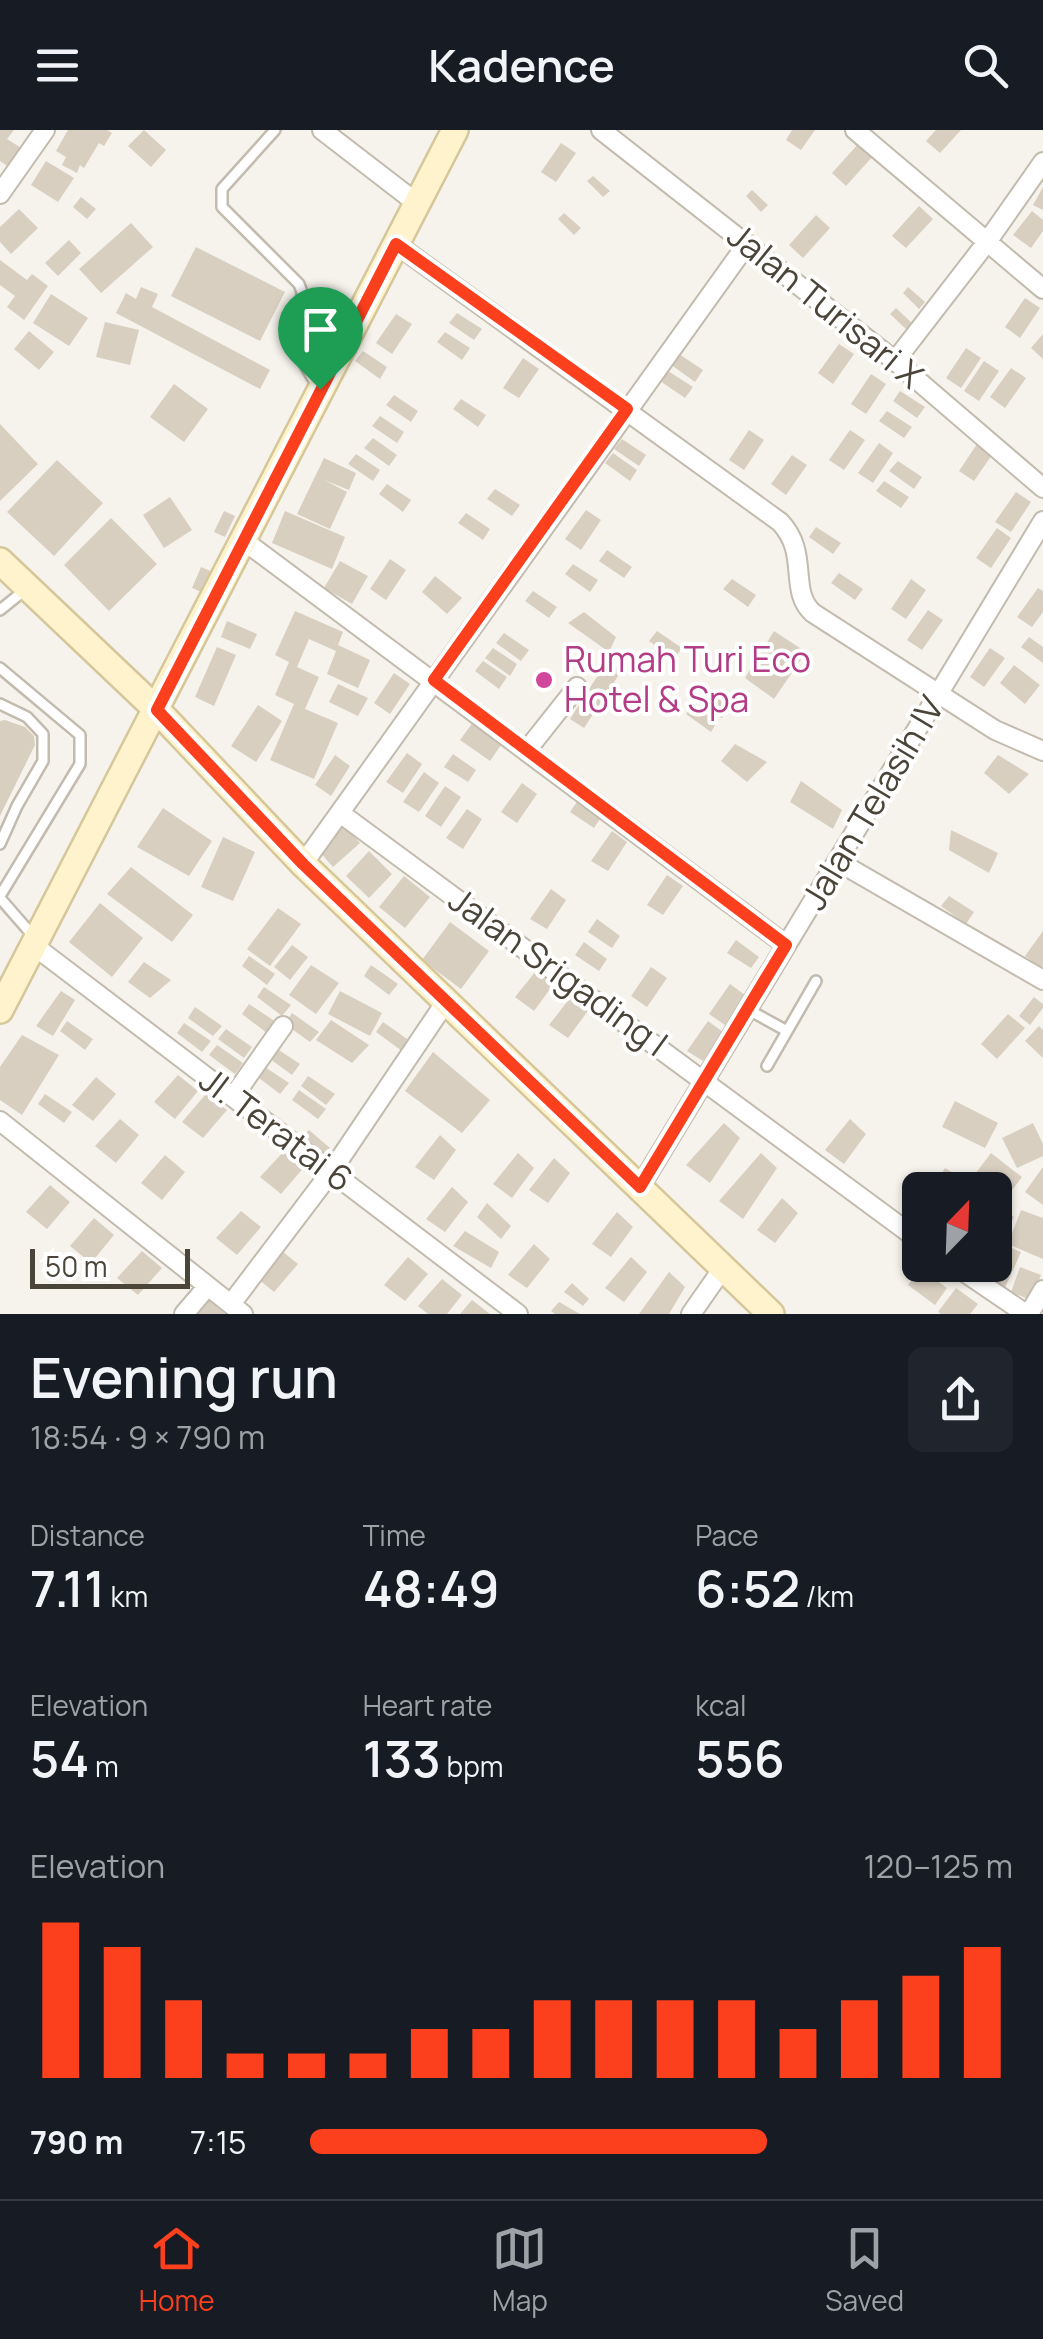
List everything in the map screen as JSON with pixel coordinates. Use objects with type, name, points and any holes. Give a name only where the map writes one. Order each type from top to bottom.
[{"type":"street","points":[[0,194],[44,130]]},
{"type":"street","points":[[322,130],[418,204]]},
{"type":"street","points":[[0,1010],[455,130]]},
{"type":"street","name":"Jalan Turisari X","points":[[601,130],[894,361],[1043,488]]},
{"type":"street","points":[[855,130],[1043,289]]},
{"type":"street","points":[[894,361],[987,242],[1043,162]]},
{"type":"street","points":[[396,244],[627,409],[790,532],[796,543],[805,606],[995,730],[1043,751]]},
{"type":"street","points":[[303,864],[748,244]]},
{"type":"street","name":"Jalan Telasih IV","points":[[640,1187],[1043,521]]},
{"type":"street","points":[[244,540],[786,945]]},
{"type":"street","points":[[0,561],[23,591],[157,710],[303,864],[771,1314]]},
{"type":"street","points":[[527,750],[576,687]]},
{"type":"street","name":"Jalan Srigading I","points":[[340,812],[902,1228]]},
{"type":"street","points":[[837,861],[1043,980]]},
{"type":"street","name":"Jl. Teratai 6","points":[[35,942],[518,1314]]},
{"type":"street","points":[[0,1121],[237,1309],[447,1000]]},
{"type":"street","points":[[233,1098],[283,1026]]},
{"type":"street","points":[[691,1314],[723,1268]]},
{"type":"street","points":[[980,1282],[1028,1314],[1043,1290]]},
{"type":"street","points":[[184,1314],[207,1287]]},
{"type":"lane","points":[[275,130],[222,189],[220,199],[222,207],[299,284],[299,353],[305,370],[320,389]]},
{"type":"lane","points":[[0,610],[23,591]]},
{"type":"lane","points":[[0,668],[80,735],[80,764],[0,897],[35,942]]},
{"type":"lane","points":[[0,704],[27,717],[44,734],[43,761],[0,844]]},
{"type":"lane","points":[[767,1066],[816,980]]},
{"type":"lane","points":[[747,1010],[786,1031]]},
{"type":"building","points":[[0,130],[14,130],[7,139],[26,151],[13,170],[0,161]]},
{"type":"building","points":[[68,130],[112,133],[104,146],[99,143],[77,173],[62,165],[66,157],[56,151]]},
{"type":"building","points":[[144,130],[166,150],[151,167],[128,146]]},
{"type":"building","points":[[792,130],[815,130],[801,150],[786,140]]},
{"type":"building","points":[[936,130],[961,130],[940,153],[926,141]]},
{"type":"building","points":[[561,143],[576,153],[556,182],[541,172]]},
{"type":"building","points":[[859,143],[873,156],[846,186],[832,173]]},
{"type":"building","points":[[46,161],[74,178],[58,202],[31,185]]},
{"type":"building","points":[[593,176],[610,191],[603,197],[587,181]]},
{"type":"building","points":[[1043,187],[1043,210],[1033,205]]},
{"type":"building","points":[[752,190],[768,205],[761,212],[746,196]]},
{"type":"building","points":[[81,197],[96,209],[87,219],[73,207]]},
{"type":"building","points":[[919,206],[933,219],[906,248],[892,236]]},
{"type":"building","points":[[19,209],[38,228],[11,254],[0,242],[0,227]]},
{"type":"building","points":[[1032,211],[1043,220],[1043,231],[1031,248],[1013,235]]},
{"type":"building","points":[[564,213],[581,228],[574,235],[558,219]]},
{"type":"building","points":[[816,215],[830,228],[803,258],[789,245]]},
{"type":"building","points":[[131,223],[153,247],[101,293],[79,269]]},
{"type":"building","points":[[69,240],[81,253],[58,276],[45,263]]},
{"type":"building","points":[[196,247],[285,292],[260,341],[171,296]]},
{"type":"building","points":[[0,260],[27,280],[32,274],[48,286],[24,320],[7,307],[15,296],[0,285]]},
{"type":"building","points":[[141,287],[158,294],[152,307],[270,370],[260,389],[116,313],[126,293],[136,299]]},
{"type":"building","points":[[908,287],[925,302],[919,309],[903,293]]},
{"type":"building","points":[[51,294],[88,318],[69,346],[33,323]]},
{"type":"building","points":[[1025,298],[1040,308],[1020,338],[1005,327]]},
{"type":"building","points":[[896,308],[912,323],[906,329],[890,314]]},
{"type":"building","points":[[457,313],[482,329],[474,340],[449,323]]},
{"type":"building","points":[[396,314],[412,324],[392,354],[376,343]]},
{"type":"building","points":[[105,322],[139,330],[130,365],[96,357]]},
{"type":"building","points":[[29,331],[54,352],[39,370],[14,349]]},
{"type":"building","points":[[445,332],[470,348],[462,360],[437,342]]},
{"type":"building","points":[[1043,334],[1043,359],[1031,348]]},
{"type":"building","points":[[839,344],[854,354],[833,384],[818,373]]},
{"type":"building","points":[[966,348],[981,358],[961,388],[946,378]]},
{"type":"building","points":[[363,351],[387,367],[380,379],[355,361]]},
{"type":"building","points":[[679,354],[703,370],[695,382],[670,364]]},
{"type":"building","points":[[523,358],[539,369],[519,398],[503,388]]},
{"type":"building","points":[[984,361],[999,371],[979,401],[964,391]]},
{"type":"building","points":[[1011,368],[1026,378],[1005,408],[990,397]]},
{"type":"building","points":[[668,371],[693,387],[685,398],[660,381]]},
{"type":"building","points":[[871,374],[886,384],[866,414],[851,404]]},
{"type":"building","points":[[174,384],[208,409],[184,442],[150,417]]},
{"type":"building","points":[[900,391],[925,407],[917,418],[893,401]]},
{"type":"building","points":[[394,395],[418,411],[411,422],[386,405]]},
{"type":"building","points":[[461,399],[486,415],[478,427],[453,409]]},
{"type":"building","points":[[887,411],[912,427],[904,438],[879,421]]},
{"type":"building","points":[[380,416],[404,432],[397,443],[372,426]]},
{"type":"building","points":[[0,424],[38,464],[0,501]]},
{"type":"building","points":[[749,430],[764,440],[744,470],[729,460]]},
{"type":"building","points":[[850,430],[865,440],[844,470],[829,460]]},
{"type":"building","points":[[373,438],[397,455],[389,466],[364,448]]},
{"type":"building","points":[[622,439],[646,455],[639,466],[614,449]]},
{"type":"building","points":[[979,441],[994,452],[974,481],[959,471]]},
{"type":"building","points":[[879,443],[893,453],[873,483],[858,473]]},
{"type":"building","points":[[613,453],[637,470],[630,481],[605,463]]},
{"type":"building","points":[[356,454],[380,470],[373,481],[348,464]]},
{"type":"building","points":[[792,455],[807,465],[786,495],[771,484]]},
{"type":"building","points":[[324,458],[356,473],[349,490],[324,480],[347,492],[330,529],[297,514]]},
{"type":"building","points":[[57,460],[103,503],[54,556],[7,512]]},
{"type":"building","points":[[898,461],[922,477],[914,489],[889,471]]},
{"type":"building","points":[[884,481],[909,497],[901,508],[876,491]]},
{"type":"building","points":[[387,484],[411,500],[403,512],[379,494]]},
{"type":"building","points":[[495,489],[520,505],[512,516],[487,499]]},
{"type":"building","points":[[1016,492],[1031,502],[1011,532],[995,522]]},
{"type":"building","points":[[170,497],[192,530],[164,548],[143,515]]},
{"type":"building","points":[[586,510],[601,520],[581,550],[565,539]]},
{"type":"building","points":[[224,511],[235,516],[225,537],[214,532]]},
{"type":"building","points":[[285,511],[345,537],[332,569],[272,543]]},
{"type":"building","points":[[466,513],[490,529],[483,540],[458,523]]},
{"type":"building","points":[[111,518],[157,564],[109,611],[64,565]]},
{"type":"building","points":[[816,527],[841,543],[833,554],[809,537]]},
{"type":"building","points":[[997,528],[1011,538],[991,568],[976,558]]},
{"type":"building","points":[[607,550],[632,567],[624,578],[599,561]]},
{"type":"building","points":[[390,559],[406,570],[386,600],[370,589]]},
{"type":"building","points":[[340,561],[368,576],[352,604],[324,588]]},
{"type":"building","points":[[573,564],[598,580],[590,592],[565,574]]},
{"type":"building","points":[[201,567],[215,573],[206,594],[192,588]]},
{"type":"building","points":[[839,573],[863,589],[855,600],[831,583]]},
{"type":"building","points":[[435,576],[462,598],[447,614],[422,592]]},
{"type":"building","points":[[732,579],[756,595],[748,607],[723,589]]},
{"type":"building","points":[[911,579],[926,590],[906,619],[891,609]]},
{"type":"building","points":[[1038,588],[1043,591],[1043,612],[1032,627],[1017,617]]},
{"type":"building","points":[[533,591],[557,607],[549,618],[525,601]]},
{"type":"building","points":[[928,610],[943,620],[922,650],[907,640]]},
{"type":"building","points":[[295,611],[343,632],[338,645],[370,660],[358,688],[327,674],[336,651],[309,639],[297,667],[319,677],[305,709],[338,723],[314,779],[270,760],[294,704],[275,695],[289,662],[275,655]]},
{"type":"building","points":[[584,612],[616,637],[609,652],[568,623]]},
{"type":"building","points":[[227,621],[257,634],[250,649],[221,637]]},
{"type":"building","points":[[657,631],[682,648],[674,659],[649,641]]},
{"type":"building","points":[[774,631],[806,652],[774,699],[745,678]]},
{"type":"building","points":[[504,633],[529,650],[521,661],[496,643]]},
{"type":"building","points":[[1029,637],[1043,647],[1043,663],[1021,647]]},
{"type":"building","points":[[217,647],[236,655],[214,706],[195,697]]},
{"type":"building","points":[[493,648],[517,664],[510,676],[485,658]]},
{"type":"building","points":[[990,648],[1005,658],[984,687],[970,677]]},
{"type":"building","points":[[483,661],[507,677],[499,689],[475,671]]},
{"type":"building","points":[[607,661],[622,670],[584,728],[570,719]]},
{"type":"building","points":[[1014,665],[1040,685],[1025,704],[1000,683]]},
{"type":"building","points":[[394,673],[410,684],[390,714],[374,703]]},
{"type":"building","points":[[338,684],[368,698],[358,716],[329,702]]},
{"type":"building","points":[[705,690],[729,706],[722,718],[697,700]]},
{"type":"building","points":[[694,704],[718,720],[711,732],[686,714]]},
{"type":"building","points":[[258,705],[282,721],[256,762],[231,746]]},
{"type":"building","points":[[476,718],[505,739],[490,761],[460,740]]},
{"type":"building","points":[[0,721],[25,727],[34,736],[35,745],[0,816]]},
{"type":"building","points":[[735,744],[767,762],[747,782],[721,761]]},
{"type":"building","points":[[407,753],[422,764],[403,793],[386,782]]},
{"type":"building","points":[[453,754],[476,770],[468,782],[444,767]]},
{"type":"building","points":[[335,755],[350,766],[331,796],[315,785]]},
{"type":"building","points":[[998,755],[1029,774],[1009,794],[984,773]]},
{"type":"building","points":[[424,772],[439,783],[419,812],[403,802]]},
{"type":"building","points":[[801,781],[842,810],[833,829],[790,802]]},
{"type":"building","points":[[522,783],[537,794],[517,823],[501,812]]},
{"type":"building","points":[[445,786],[461,797],[441,827],[425,816]]},
{"type":"building","points":[[579,799],[602,816],[594,828],[570,812]]},
{"type":"building","points":[[163,808],[212,841],[189,876],[137,847]]},
{"type":"building","points":[[467,809],[482,819],[463,849],[446,838]]},
{"type":"building","points":[[344,825],[360,843],[333,867],[317,849]]},
{"type":"building","points":[[951,830],[998,853],[989,873],[949,850]]},
{"type":"building","points":[[612,831],[627,842],[608,871],[591,861]]},
{"type":"building","points":[[223,837],[255,852],[233,901],[201,887]]},
{"type":"building","points":[[369,851],[392,874],[369,898],[346,876]]},
{"type":"building","points":[[131,867],[193,915],[172,942],[107,894]]},
{"type":"building","points":[[667,875],[683,886],[663,915],[647,905]]},
{"type":"building","points":[[404,876],[430,897],[405,928],[379,907]]},
{"type":"building","points":[[551,889],[566,900],[547,929],[530,919]]},
{"type":"building","points":[[949,896],[974,912],[966,924],[941,906]]},
{"type":"building","points":[[100,903],[143,938],[112,977],[69,942]]},
{"type":"building","points":[[278,908],[301,924],[270,966],[247,949]]},
{"type":"building","points":[[597,919],[620,936],[612,948],[588,932]]},
{"type":"building","points":[[450,922],[489,951],[461,989],[422,960]]},
{"type":"building","points":[[1043,931],[1043,965],[1041,968],[1025,956]]},
{"type":"building","points":[[736,940],[759,957],[751,968],[727,953]]},
{"type":"building","points":[[584,942],[607,959],[599,971],[575,955]]},
{"type":"building","points":[[292,945],[308,957],[290,980],[274,967]]},
{"type":"building","points":[[249,956],[275,974],[267,985],[242,966]]},
{"type":"building","points":[[144,962],[171,980],[150,998],[128,982]]},
{"type":"building","points":[[311,965],[339,983],[316,1014],[289,995]]},
{"type":"building","points":[[371,965],[398,984],[389,995],[364,976]]},
{"type":"building","points":[[540,966],[556,981],[534,1011],[515,997]]},
{"type":"building","points":[[651,967],[667,978],[647,1007],[631,996]]},
{"type":"building","points":[[730,984],[745,995],[725,1025],[709,1014]]},
{"type":"building","points":[[264,987],[291,1005],[282,1016],[257,997]]},
{"type":"building","points":[[61,991],[75,1000],[53,1036],[36,1026]]},
{"type":"building","points":[[340,991],[382,1013],[370,1036],[328,1014]]},
{"type":"building","points":[[574,993],[590,1008],[568,1038],[549,1025]]},
{"type":"building","points":[[1034,997],[1043,1008],[1030,1025],[1019,1016]]},
{"type":"building","points":[[249,1004],[276,1022],[267,1033],[242,1014]]},
{"type":"building","points":[[195,1007],[222,1026],[213,1036],[188,1018]]},
{"type":"building","points":[[292,1013],[319,1032],[310,1042],[285,1024]]},
{"type":"building","points":[[1008,1014],[1025,1028],[997,1059],[981,1044]]},
{"type":"building","points":[[331,1020],[369,1045],[352,1063],[316,1040]]},
{"type":"building","points":[[67,1021],[93,1039],[85,1050],[60,1031]]},
{"type":"building","points":[[708,1021],[723,1032],[703,1061],[687,1051]]},
{"type":"building","points":[[383,1022],[410,1041],[402,1051],[376,1032]]},
{"type":"building","points":[[184,1023],[211,1041],[202,1052],[177,1033]]},
{"type":"building","points":[[1039,1026],[1043,1030],[1043,1058],[1025,1041]]},
{"type":"building","points":[[226,1029],[252,1047],[244,1058],[218,1039]]},
{"type":"building","points":[[22,1035],[59,1055],[22,1115],[0,1100],[0,1067]]},
{"type":"building","points":[[217,1045],[243,1063],[235,1074],[209,1055]]},
{"type":"building","points":[[273,1046],[300,1064],[292,1075],[266,1056]]},
{"type":"building","points":[[433,1052],[490,1100],[462,1133],[405,1091]]},
{"type":"building","points":[[262,1065],[289,1083],[280,1094],[255,1075]]},
{"type":"building","points":[[178,1075],[198,1091],[175,1119],[154,1102]]},
{"type":"building","points":[[308,1076],[335,1094],[326,1105],[301,1086]]},
{"type":"building","points":[[96,1077],[116,1094],[93,1121],[72,1105]]},
{"type":"building","points":[[299,1090],[326,1109],[318,1119],[292,1100]]},
{"type":"building","points":[[45,1094],[72,1112],[64,1123],[38,1104]]},
{"type":"building","points":[[206,1094],[227,1110],[203,1138],[182,1122]]},
{"type":"building","points":[[955,1101],[998,1123],[985,1148],[942,1127]]},
{"type":"building","points":[[120,1119],[139,1135],[116,1163],[95,1146]]},
{"type":"building","points":[[850,1119],[866,1134],[844,1164],[825,1150]]},
{"type":"building","points":[[724,1123],[740,1138],[710,1183],[686,1165]]},
{"type":"building","points":[[1033,1123],[1043,1144],[1043,1156],[1017,1168],[1002,1138]]},
{"type":"building","points":[[309,1130],[330,1148],[323,1154],[302,1137]]},
{"type":"building","points":[[440,1135],[456,1150],[434,1180],[415,1167]]},
{"type":"building","points":[[285,1150],[305,1166],[281,1194],[260,1177]]},
{"type":"building","points":[[518,1153],[534,1168],[512,1198],[493,1184]]},
{"type":"building","points":[[761,1153],[777,1168],[743,1219],[719,1201]]},
{"type":"building","points":[[991,1153],[1022,1177],[1012,1190],[1012,1172],[977,1172]]},
{"type":"building","points":[[165,1155],[185,1172],[162,1200],[141,1183]]},
{"type":"building","points":[[554,1158],[570,1173],[548,1203],[529,1190]]},
{"type":"building","points":[[1043,1167],[1043,1205],[1025,1192]]},
{"type":"building","points":[[50,1185],[70,1202],[47,1229],[26,1212]]},
{"type":"building","points":[[452,1187],[468,1202],[445,1232],[426,1219]]},
{"type":"building","points":[[782,1198],[798,1213],[775,1243],[757,1230]]},
{"type":"building","points":[[487,1203],[511,1226],[501,1239],[477,1217]]},
{"type":"building","points":[[1021,1210],[1043,1218],[1043,1259],[1012,1246]]},
{"type":"building","points":[[241,1211],[261,1227],[237,1255],[216,1238]]},
{"type":"building","points":[[617,1212],[633,1227],[611,1257],[592,1244]]},
{"type":"building","points":[[94,1218],[114,1235],[91,1263],[70,1246]]},
{"type":"building","points":[[465,1231],[499,1252],[491,1268],[453,1246]]},
{"type":"building","points":[[534,1244],[550,1259],[527,1288],[508,1275]]},
{"type":"building","points":[[278,1248],[298,1264],[274,1292],[253,1275]]},
{"type":"building","points":[[1012,1248],[1021,1252],[1012,1272]]},
{"type":"building","points":[[142,1251],[162,1268],[138,1295],[117,1278]]},
{"type":"building","points":[[408,1257],[428,1274],[405,1301],[384,1285]]},
{"type":"building","points":[[631,1257],[647,1272],[624,1302],[605,1288]]},
{"type":"building","points":[[1020,1267],[1041,1275],[1031,1300],[1011,1292]]},
{"type":"building","points":[[669,1272],[685,1287],[669,1314],[639,1314]]},
{"type":"building","points":[[442,1279],[462,1295],[447,1314],[428,1314],[418,1306]]},
{"type":"building","points":[[939,1282],[947,1288],[935,1305],[908,1285]]},
{"type":"building","points":[[985,1282],[1008,1282],[1004,1290]]},
{"type":"building","points":[[572,1283],[589,1299],[583,1306],[564,1292]]},
{"type":"building","points":[[956,1288],[978,1304],[970,1314],[941,1314],[938,1312]]},
{"type":"building","points":[[206,1298],[225,1314],[192,1314]]},
{"type":"building","points":[[472,1300],[490,1314],[460,1314]]},
{"type":"building","points":[[559,1302],[580,1314],[555,1314],[551,1311]]},
{"type":"place","name":"Rumah Turi Eco Hotel & Spa","points":[[544,680]]},
{"type":"route","points":[[396,244],[627,409],[434,680],[786,945],[640,1187],[303,864],[157,710],[320,389],[396,244]]}]
